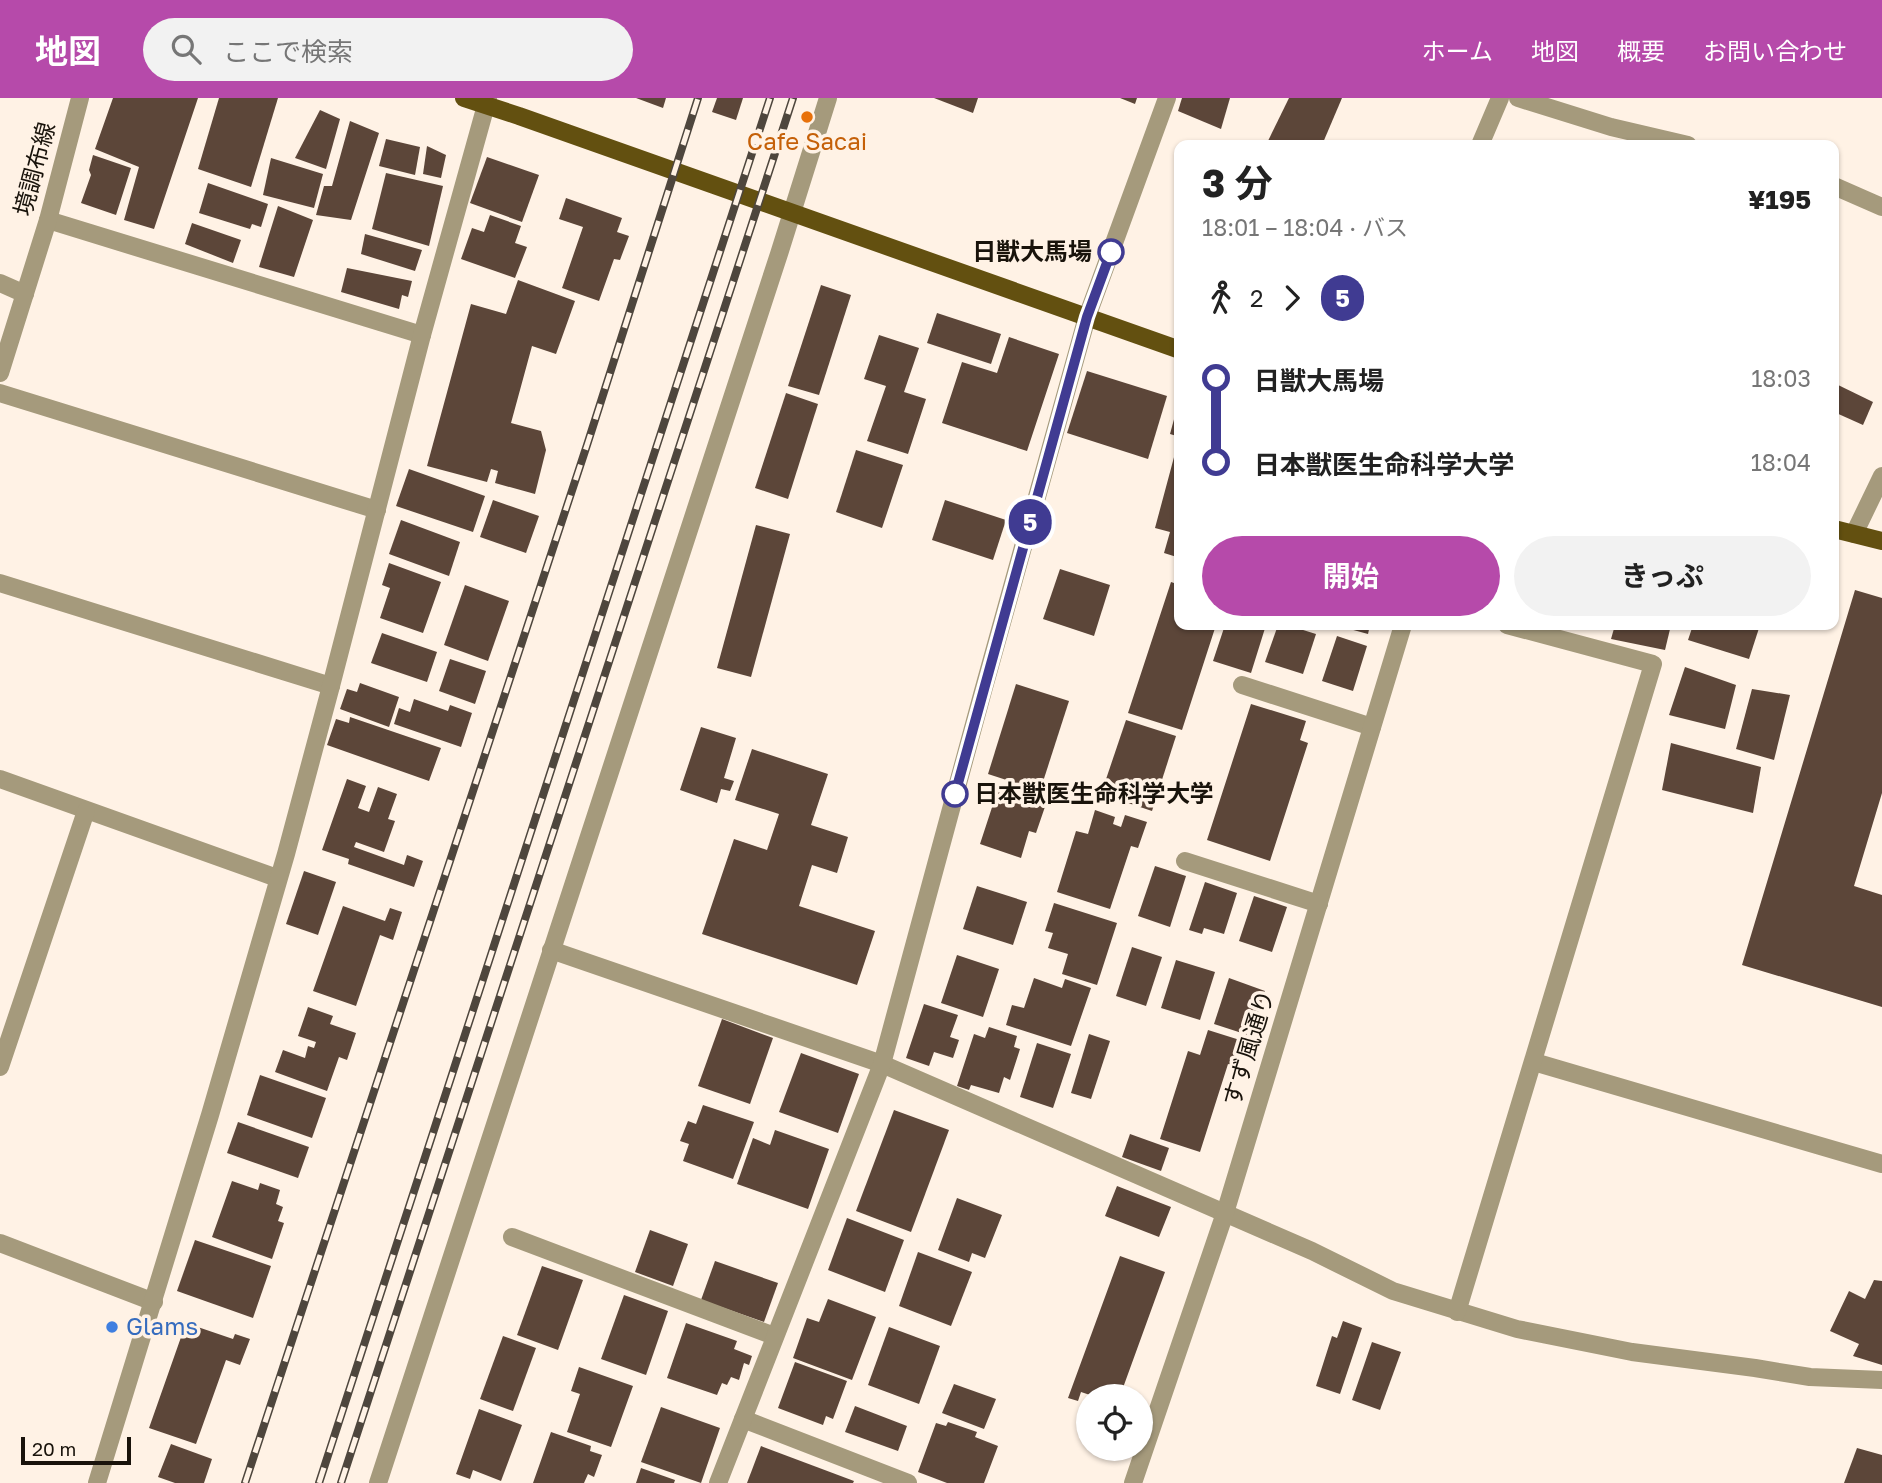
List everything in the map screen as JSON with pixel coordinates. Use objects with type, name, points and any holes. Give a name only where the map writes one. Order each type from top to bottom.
[{"type":"main road","points":[[464,98],[486,102],[641,160],[1174,348]]},
{"type":"main road","points":[[1839,530],[1882,541]]},
{"type":"street","name":"境調布線","points":[[0,373],[48,220],[80,98]]},
{"type":"street","points":[[378,1483],[828,98]]},
{"type":"street","points":[[718,1483],[882,1064],[1087,317],[1167,98]]},
{"type":"street","points":[[1482,140],[1500,98]]},
{"type":"street","points":[[1518,98],[1611,127],[1667,140]]},
{"type":"street","points":[[97,1483],[154,1302],[286,854],[486,102]]},
{"type":"street","points":[[1839,188],[1882,207]]},
{"type":"street","points":[[48,220],[422,335]]},
{"type":"street","points":[[0,284],[25,294]]},
{"type":"street","points":[[0,393],[377,510]]},
{"type":"street","points":[[1854,534],[1882,476]]},
{"type":"street","points":[[0,583],[331,686]]},
{"type":"street","name":"すず風通り","points":[[1133,1483],[1225,1213],[1401,630]]},
{"type":"street","points":[[1457,1311],[1653,664],[1526,630]]},
{"type":"street","points":[[1242,685],[1372,727]]},
{"type":"street","points":[[0,779],[277,878]]},
{"type":"street","points":[[0,1067],[86,811]]},
{"type":"street","points":[[1185,861],[1319,904]]},
{"type":"street","points":[[551,950],[882,1064],[1312,1251],[1393,1291],[1517,1329],[1632,1352],[1810,1377],[1882,1380]]},
{"type":"street","points":[[1534,1062],[1882,1164]]},
{"type":"street","points":[[512,1237],[774,1336]]},
{"type":"street","points":[[0,1243],[154,1302]]},
{"type":"street","points":[[743,1419],[908,1483]]},
{"type":"building","points":[[113,98],[198,98],[154,229],[124,220],[139,167],[95,149]]},
{"type":"building","points":[[219,98],[278,98],[251,187],[198,169]]},
{"type":"building","points":[[636,98],[666,98],[663,108]]},
{"type":"building","points":[[717,98],[743,98],[736,120],[712,112]]},
{"type":"building","points":[[934,98],[978,98],[973,113]]},
{"type":"building","points":[[1120,98],[1137,98],[1135,104]]},
{"type":"building","points":[[1182,98],[1230,98],[1221,129],[1178,111]]},
{"type":"building","points":[[1289,98],[1342,98],[1324,140],[1268,140]]},
{"type":"building","points":[[320,110],[340,119],[326,169],[295,158]]},
{"type":"building","points":[[350,121],[379,133],[351,220],[316,215],[324,186],[332,186]]},
{"type":"building","points":[[386,139],[420,147],[415,175],[379,166]]},
{"type":"building","points":[[427,146],[446,155],[441,178],[423,174]]},
{"type":"building","points":[[93,155],[131,168],[116,215],[81,203],[91,175],[89,170]]},
{"type":"building","points":[[487,157],[539,175],[522,222],[470,203]]},
{"type":"building","points":[[271,158],[323,174],[314,208],[263,195]]},
{"type":"building","points":[[386,173],[443,186],[429,246],[372,229]]},
{"type":"building","points":[[208,183],[268,204],[261,227],[252,224],[250,229],[199,213]]},
{"type":"building","points":[[566,198],[622,218],[617,232],[629,236],[620,260],[614,259],[599,301],[562,288],[583,227],[559,219]]},
{"type":"building","points":[[278,206],[313,220],[294,277],[259,267]]},
{"type":"building","points":[[490,215],[521,226],[515,243],[527,247],[515,278],[461,259],[472,228],[484,232]]},
{"type":"building","points":[[192,223],[241,240],[233,263],[185,244]]},
{"type":"building","points":[[365,234],[422,250],[415,271],[361,254]]},
{"type":"building","points":[[347,268],[412,281],[408,297],[402,295],[399,309],[341,292]]},
{"type":"building","points":[[518,280],[575,301],[556,354],[532,346],[511,423],[541,431],[546,450],[535,494],[495,483],[498,471],[491,469],[487,482],[427,466],[471,304],[506,314]]},
{"type":"building","points":[[821,285],[851,295],[819,395],[788,386]]},
{"type":"building","points":[[937,313],[1001,334],[991,364],[927,343]]},
{"type":"building","points":[[879,335],[919,348],[904,392],[926,399],[908,454],[867,441],[886,386],[864,379]]},
{"type":"building","points":[[1009,337],[1059,354],[1027,451],[942,423],[962,362],[997,373]]},
{"type":"building","points":[[1087,371],[1167,396],[1148,459],[1067,433]]},
{"type":"building","points":[[1839,385],[1873,402],[1863,425],[1839,414]]},
{"type":"building","points":[[786,393],[818,404],[788,499],[755,488]]},
{"type":"building","points":[[1174,419],[1174,435],[1170,434]]},
{"type":"building","points":[[856,450],[903,465],[882,528],[836,512]]},
{"type":"building","points":[[1174,457],[1174,556],[1164,553],[1170,532],[1155,528]]},
{"type":"building","points":[[409,469],[485,496],[473,532],[396,506]]},
{"type":"building","points":[[493,500],[539,516],[526,553],[480,537]]},
{"type":"building","points":[[945,500],[1006,520],[993,560],[932,540]]},
{"type":"building","points":[[401,520],[460,542],[449,576],[389,554]]},
{"type":"building","points":[[756,525],[790,534],[751,677],[717,668]]},
{"type":"building","points":[[389,563],[441,582],[423,633],[380,618],[390,588],[382,585]]},
{"type":"building","points":[[1060,569],[1110,585],[1094,636],[1043,619]]},
{"type":"building","points":[[1171,582],[1174,583],[1174,630],[1214,630],[1182,730],[1128,713]]},
{"type":"building","points":[[465,585],[509,601],[488,661],[444,645]]},
{"type":"building","points":[[1855,590],[1882,598],[1882,793],[1854,886],[1882,895],[1882,1007],[1742,965]]},
{"type":"building","points":[[1223,630],[1264,630],[1251,673],[1213,661]]},
{"type":"building","points":[[1276,630],[1303,630],[1316,634],[1303,674],[1265,662]]},
{"type":"building","points":[[1353,630],[1369,630],[1368,634]]},
{"type":"building","points":[[1614,630],[1670,630],[1665,650],[1611,639]]},
{"type":"building","points":[[1691,630],[1758,630],[1749,659],[1688,640]]},
{"type":"building","points":[[382,633],[437,652],[427,682],[371,663]]},
{"type":"building","points":[[1337,636],[1367,646],[1353,691],[1322,681]]},
{"type":"building","points":[[450,659],[486,671],[475,704],[439,691]]},
{"type":"building","points":[[1685,667],[1736,685],[1725,729],[1669,715]]},
{"type":"building","points":[[360,683],[399,697],[389,727],[340,709],[347,689],[357,692]]},
{"type":"building","points":[[1016,684],[1069,701],[1040,791],[988,774]]},
{"type":"building","points":[[1752,689],[1790,695],[1774,760],[1736,749]]},
{"type":"building","points":[[414,699],[448,711],[450,705],[472,713],[461,747],[394,724],[399,708],[410,712]]},
{"type":"building","points":[[1251,704],[1306,721],[1300,740],[1308,743],[1270,861],[1207,840]]},
{"type":"building","points":[[350,717],[441,748],[429,781],[327,745],[336,719],[349,723]]},
{"type":"building","points":[[1126,720],[1176,736],[1152,811],[1101,794]]},
{"type":"building","points":[[701,727],[736,738],[724,778],[734,781],[730,791],[721,789],[717,803],[680,790]]},
{"type":"building","points":[[1671,743],[1761,767],[1753,813],[1662,790]]},
{"type":"building","points":[[752,749],[828,774],[811,825],[848,837],[837,873],[812,865],[799,906],[875,931],[857,985],[702,934],[734,839],[767,850],[779,814],[735,800]]},
{"type":"building","points":[[347,779],[366,786],[358,808],[369,812],[378,787],[397,794],[388,819],[395,821],[384,852],[356,842],[354,847],[404,865],[407,855],[423,861],[414,887],[348,864],[349,859],[322,850]]},
{"type":"building","points":[[998,789],[1025,798],[1027,791],[1048,798],[1036,833],[1029,831],[1021,858],[980,844]]},
{"type":"building","points":[[1095,810],[1115,817],[1113,824],[1121,827],[1125,815],[1147,822],[1138,848],[1131,846],[1110,909],[1057,892],[1076,831],[1088,834]]},
{"type":"building","points":[[1155,866],[1186,876],[1170,927],[1138,916]]},
{"type":"building","points":[[304,871],[336,882],[318,935],[286,924]]},
{"type":"building","points":[[1205,882],[1237,893],[1224,934],[1204,928],[1202,934],[1189,930]]},
{"type":"building","points":[[977,886],[1027,902],[1013,945],[963,929]]},
{"type":"building","points":[[1254,896],[1287,907],[1272,952],[1239,941]]},
{"type":"building","points":[[1054,903],[1117,923],[1097,985],[1062,974],[1068,954],[1048,948],[1053,933],[1045,931]]},
{"type":"building","points":[[343,906],[385,921],[390,908],[402,912],[393,940],[380,935],[356,1006],[313,991]]},
{"type":"building","points":[[1132,947],[1162,957],[1146,1006],[1116,996]]},
{"type":"building","points":[[957,955],[999,969],[983,1017],[941,1003]]},
{"type":"building","points":[[1176,960],[1215,972],[1200,1020],[1161,1008]]},
{"type":"building","points":[[1034,978],[1062,988],[1065,979],[1091,988],[1071,1046],[1006,1025],[1012,1005],[1024,1008]]},
{"type":"building","points":[[1229,978],[1265,991],[1251,1036],[1214,1024]]},
{"type":"building","points":[[924,1004],[958,1015],[950,1037],[959,1040],[953,1058],[934,1052],[929,1066],[906,1058]]},
{"type":"building","points":[[308,1007],[333,1016],[330,1024],[356,1033],[347,1060],[339,1057],[327,1091],[275,1072],[283,1050],[305,1058],[308,1046],[314,1048],[316,1042],[298,1036]]},
{"type":"building","points":[[722,1019],[773,1038],[750,1104],[698,1086]]},
{"type":"building","points":[[989,1027],[1017,1036],[1014,1047],[1020,1049],[1010,1080],[1004,1077],[999,1093],[971,1085],[969,1090],[957,1086],[974,1034],[985,1038]]},
{"type":"building","points":[[1208,1030],[1243,1041],[1235,1066],[1228,1064],[1200,1152],[1160,1139],[1188,1051],[1200,1055]]},
{"type":"building","points":[[1089,1034],[1110,1041],[1091,1099],[1071,1093]]},
{"type":"building","points":[[1037,1043],[1071,1054],[1053,1108],[1020,1097]]},
{"type":"building","points":[[801,1053],[859,1074],[838,1133],[779,1112]]},
{"type":"building","points":[[260,1075],[326,1098],[312,1138],[247,1115]]},
{"type":"building","points":[[703,1105],[754,1122],[733,1179],[683,1161],[689,1144],[680,1141],[688,1121],[696,1124]]},
{"type":"building","points":[[894,1110],[949,1130],[911,1232],[856,1211]]},
{"type":"building","points":[[238,1122],[309,1147],[298,1178],[227,1153]]},
{"type":"building","points":[[775,1130],[829,1149],[808,1209],[737,1184],[753,1138],[770,1145]]},
{"type":"building","points":[[1130,1134],[1169,1148],[1161,1171],[1122,1157]]},
{"type":"building","points":[[232,1181],[258,1190],[260,1183],[280,1190],[276,1204],[283,1207],[278,1221],[284,1223],[272,1259],[212,1237]]},
{"type":"building","points":[[1117,1186],[1171,1207],[1159,1237],[1105,1216]]},
{"type":"building","points":[[957,1198],[1002,1215],[985,1258],[972,1253],[969,1262],[938,1250]]},
{"type":"building","points":[[847,1218],[904,1240],[885,1292],[828,1270]]},
{"type":"building","points":[[650,1230],[688,1244],[673,1286],[635,1272]]},
{"type":"building","points":[[195,1240],[271,1266],[253,1318],[177,1291]]},
{"type":"building","points":[[918,1252],[972,1272],[951,1326],[899,1306]]},
{"type":"building","points":[[1120,1256],[1165,1272],[1124,1384],[1076,1384],[1076,1400],[1068,1398]]},
{"type":"building","points":[[715,1261],[778,1283],[764,1322],[701,1300]]},
{"type":"building","points":[[542,1266],[583,1280],[558,1350],[517,1335]]},
{"type":"building","points":[[1874,1280],[1882,1281],[1882,1365],[1853,1356],[1859,1344],[1830,1331],[1849,1291],[1865,1299]]},
{"type":"building","points":[[624,1295],[668,1311],[646,1375],[601,1359]]},
{"type":"building","points":[[828,1299],[876,1317],[852,1380],[793,1358],[807,1318],[819,1322]]},
{"type":"building","points":[[1343,1321],[1362,1328],[1340,1394],[1316,1386],[1332,1336],[1337,1338]]},
{"type":"building","points":[[186,1323],[233,1339],[235,1334],[250,1339],[240,1365],[226,1360],[196,1444],[149,1428]]},
{"type":"building","points":[[686,1323],[737,1341],[734,1349],[752,1356],[749,1365],[744,1363],[739,1380],[731,1377],[727,1385],[722,1383],[717,1395],[667,1378]]},
{"type":"building","points":[[889,1327],[940,1346],[919,1404],[868,1385]]},
{"type":"building","points":[[503,1336],[536,1348],[513,1411],[480,1399]]},
{"type":"building","points":[[1372,1342],[1401,1352],[1380,1410],[1352,1400]]},
{"type":"building","points":[[795,1362],[847,1381],[833,1419],[826,1416],[823,1425],[778,1408]]},
{"type":"building","points":[[579,1367],[633,1386],[611,1447],[567,1432],[580,1394],[571,1391]]},
{"type":"building","points":[[954,1384],[996,1399],[984,1429],[942,1413]]},
{"type":"building","points":[[855,1406],[907,1426],[898,1451],[845,1432]]},
{"type":"building","points":[[661,1407],[720,1428],[701,1483],[641,1462]]},
{"type":"building","points":[[479,1409],[522,1425],[501,1481],[473,1470],[470,1479],[456,1474]]},
{"type":"building","points":[[948,1422],[977,1432],[975,1437],[998,1446],[984,1483],[947,1483],[918,1472],[936,1423],[946,1426]]},
{"type":"building","points":[[551,1432],[591,1446],[590,1451],[602,1455],[594,1477],[588,1474],[584,1483],[533,1483]]},
{"type":"building","points":[[171,1444],[212,1459],[204,1483],[175,1483],[158,1477]]},
{"type":"building","points":[[761,1446],[854,1481],[747,1483]]},
{"type":"building","points":[[1857,1448],[1882,1455],[1882,1483],[1844,1483]]},
{"type":"building","points":[[641,1468],[675,1480],[674,1483],[636,1483]]},
{"type":"railway","points":[[245,1483],[587,445],[698,98]]},
{"type":"railway","points":[[319,1483],[770,98]]},
{"type":"railway","points":[[341,1483],[793,98]]},
{"type":"bus line","name":"5","points":[[955,794],[1087,317],[1111,252]]},
{"type":"place","name":"Cafe Sacai","points":[[807,117]]},
{"type":"place","name":"日獣大馬場","points":[[1111,252]]},
{"type":"place","name":"日本獣医生命科学大学","points":[[955,794]]},
{"type":"place","name":"Glams","points":[[112,1327]]}]
